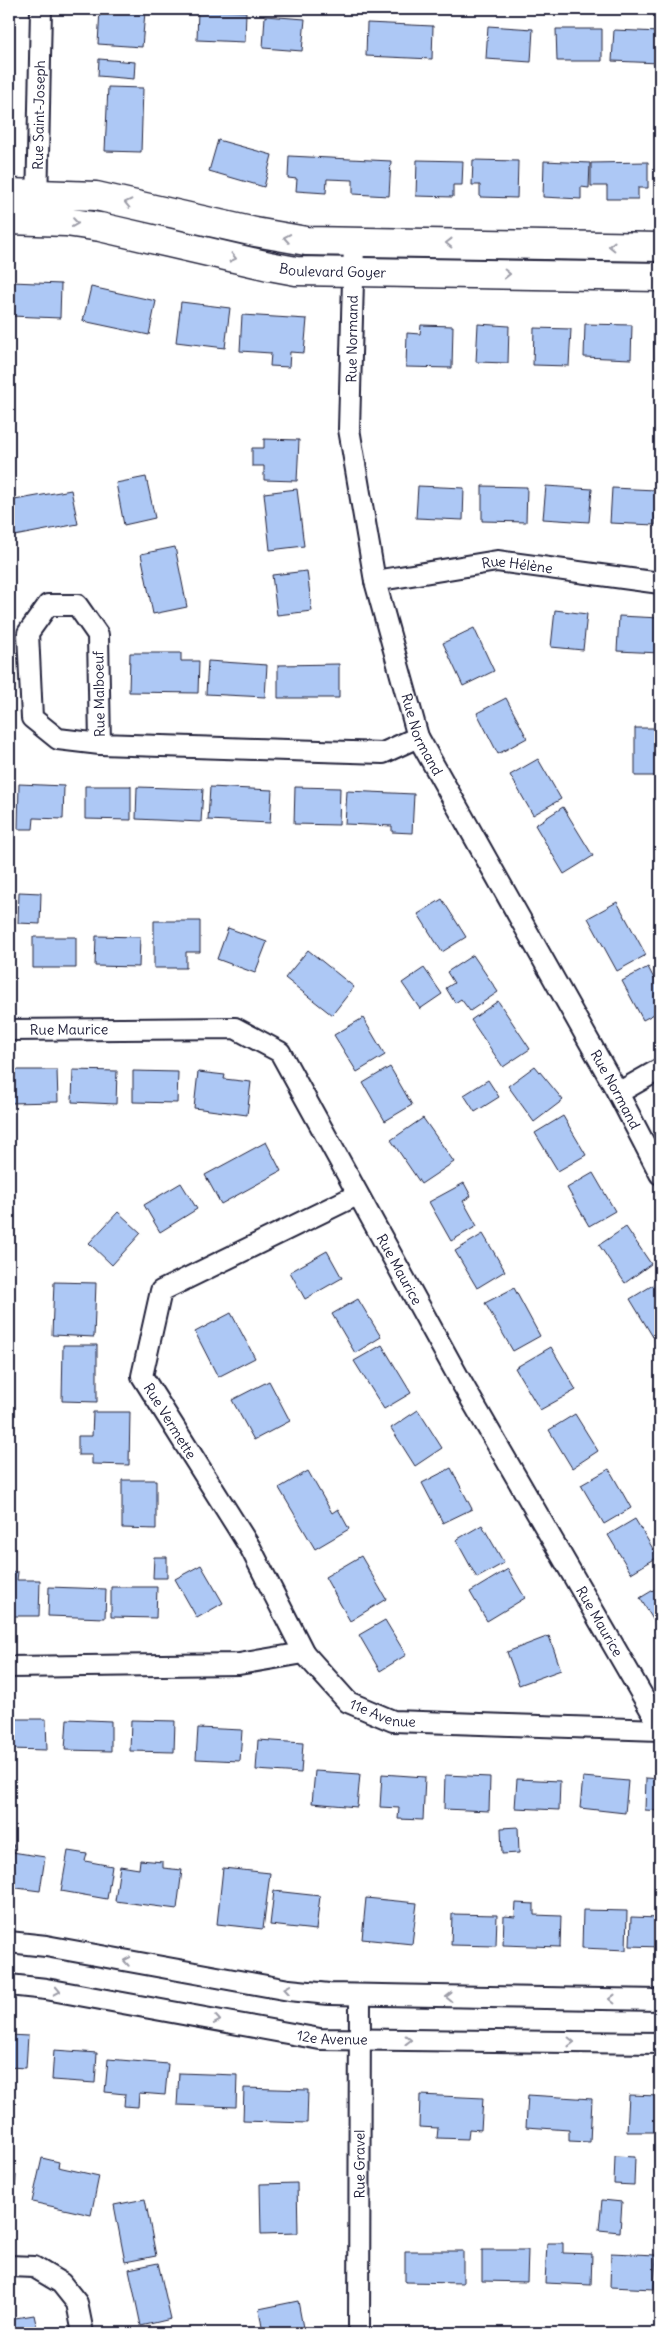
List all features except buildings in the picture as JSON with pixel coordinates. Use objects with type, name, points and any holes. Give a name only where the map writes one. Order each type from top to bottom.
[{"type":"street","name":"Rue Saint-Joseph","points":[[37,221],[41,9]]},
{"type":"street","name":"Boulevard Goyer","points":[[9,193],[96,196],[290,239],[354,243],[660,247]]},
{"type":"street","name":"Boulevard Goyer","points":[[9,220],[66,222],[100,227],[283,269],[353,272],[660,277]]},
{"type":"street","name":"Rue Normand","points":[[354,243],[349,429],[375,581],[418,737],[618,1093],[660,1174]]},
{"type":"street","name":"Rue Hélène","points":[[375,581],[497,561],[660,583]]},
{"type":"street","name":"Rue Malboeuf","points":[[100,744],[98,636],[77,605],[48,605],[28,634],[32,718],[58,739],[100,744],[383,753],[418,737]]},
{"type":"street","name":"Rue Maurice","points":[[9,1030],[235,1028],[280,1052],[460,1380],[660,1726]]},
{"type":"street","points":[[618,1093],[660,1069]]},
{"type":"street","name":"Rue Vermette","points":[[304,1653],[250,1549],[142,1376],[161,1291],[357,1195]]},
{"type":"street","points":[[9,1667],[239,1664],[304,1653]]},
{"type":"street","name":"11e Avenue","points":[[304,1653],[348,1702],[393,1721],[660,1730]]},
{"type":"street","points":[[9,1942],[46,1946],[289,1990],[360,1996],[660,2000]]},
{"type":"street","name":"12e Avenue","points":[[9,1985],[46,1989],[320,2039],[660,2043]]},
{"type":"street","name":"Rue Gravel","points":[[359,2333],[360,1996]]},
{"type":"street","points":[[9,2266],[34,2267],[61,2283],[77,2303],[83,2333]]}]
